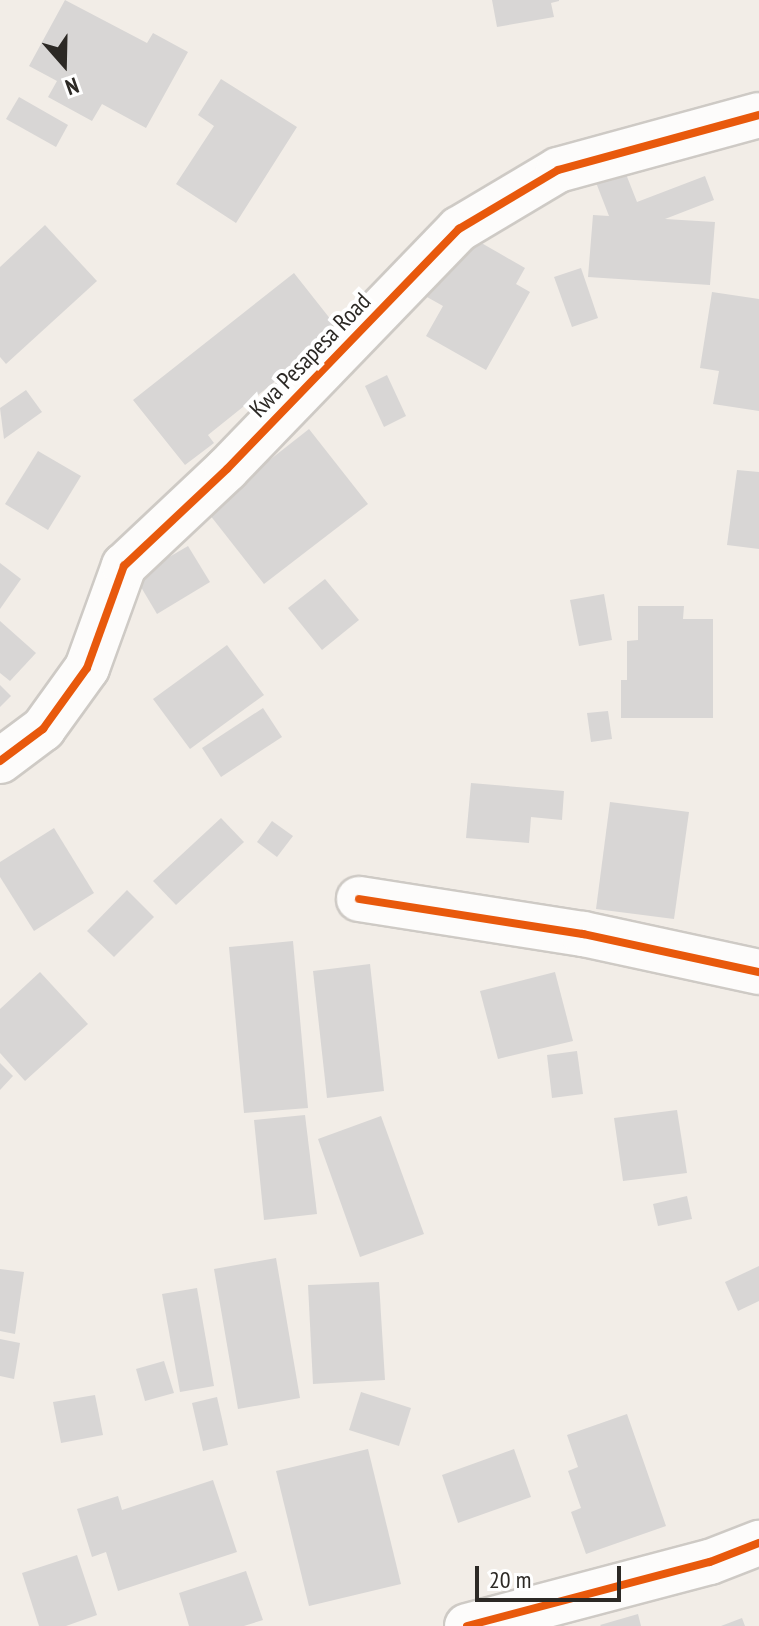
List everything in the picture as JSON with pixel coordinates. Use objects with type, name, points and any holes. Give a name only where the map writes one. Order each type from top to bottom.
[{"type":"street","name":"Kwa Pesapesa Road","points":[[0,761],[43,729],[87,668],[124,566],[227,469],[459,229],[558,170],[759,115]]},
{"type":"street","points":[[359,899],[583,934],[759,972]]},
{"type":"street","points":[[467,1626],[710,1562],[759,1543]]},
{"type":"building","points":[[65,0],[147,43],[153,33],[188,52],[146,128],[102,104],[92,121],[48,97],[57,81],[29,66]]},
{"type":"building","points":[[492,0],[559,1],[551,3],[554,17],[497,27]]},
{"type":"building","points":[[221,79],[297,127],[236,223],[176,184],[214,126],[198,115]]},
{"type":"building","points":[[19,97],[68,125],[56,147],[6,119]]},
{"type":"building","points":[[624,169],[637,202],[705,176],[714,200],[665,219],[715,222],[710,285],[588,277],[593,215],[609,216],[595,180]]},
{"type":"building","points":[[45,225],[97,281],[6,364],[0,357],[0,267]]},
{"type":"building","points":[[464,233],[525,268],[516,284],[530,292],[486,370],[426,336],[443,306],[427,297]]},
{"type":"building","points":[[581,268],[598,318],[572,327],[554,277]]},
{"type":"building","points":[[294,273],[339,330],[208,435],[214,443],[185,465],[133,400]]},
{"type":"building","points":[[712,292],[759,299],[759,411],[713,404],[719,371],[700,368]]},
{"type":"building","points":[[387,375],[406,416],[384,427],[365,386]]},
{"type":"building","points":[[26,390],[42,412],[4,439],[0,408]]},
{"type":"building","points":[[309,429],[368,504],[264,584],[206,510]]},
{"type":"building","points":[[38,451],[81,476],[48,530],[5,504]]},
{"type":"building","points":[[737,470],[759,472],[759,549],[727,545]]},
{"type":"building","points":[[188,546],[210,582],[157,614],[135,577]]},
{"type":"building","points":[[0,563],[21,579],[0,609]]},
{"type":"building","points":[[325,579],[359,620],[322,650],[288,608]]},
{"type":"building","points":[[604,594],[612,640],[579,646],[570,600]]},
{"type":"building","points":[[638,606],[684,606],[683,619],[713,619],[713,718],[621,718],[621,680],[627,680],[627,641],[638,640]]},
{"type":"building","points":[[0,621],[36,653],[10,681],[0,673]]},
{"type":"building","points":[[227,645],[264,695],[190,749],[153,699]]},
{"type":"building","points":[[0,685],[11,696],[0,707]]},
{"type":"building","points":[[263,708],[282,737],[221,777],[202,748]]},
{"type":"building","points":[[608,711],[612,739],[591,742],[587,713]]},
{"type":"building","points":[[471,783],[564,791],[562,820],[531,817],[529,843],[466,838]]},
{"type":"building","points":[[610,802],[689,812],[674,919],[596,909]]},
{"type":"building","points":[[221,818],[244,842],[176,905],[153,881]]},
{"type":"building","points":[[272,821],[293,836],[277,857],[257,842]]},
{"type":"building","points":[[54,828],[94,893],[34,931],[0,877],[0,862]]},
{"type":"building","points":[[127,890],[154,917],[114,957],[87,931]]},
{"type":"building","points":[[293,941],[308,1108],[244,1113],[229,947]]},
{"type":"building","points":[[370,964],[384,1091],[327,1098],[313,971]]},
{"type":"building","points":[[40,972],[88,1024],[25,1081],[0,1053],[0,1009]]},
{"type":"building","points":[[555,972],[573,1041],[498,1059],[480,991]]},
{"type":"building","points":[[577,1051],[583,1094],[552,1098],[547,1055]]},
{"type":"building","points":[[0,1063],[13,1076],[0,1090]]},
{"type":"building","points":[[677,1110],[687,1173],[623,1181],[614,1118]]},
{"type":"building","points":[[305,1115],[317,1214],[264,1220],[254,1120]]},
{"type":"building","points":[[381,1116],[424,1234],[360,1257],[318,1139]]},
{"type":"building","points":[[687,1196],[692,1219],[658,1226],[653,1204]]},
{"type":"building","points":[[276,1258],[300,1398],[238,1409],[214,1269]]},
{"type":"building","points":[[759,1266],[759,1301],[738,1311],[725,1282]]},
{"type":"building","points":[[0,1269],[24,1272],[15,1334],[0,1331]]},
{"type":"building","points":[[379,1282],[385,1380],[313,1384],[308,1285]]},
{"type":"building","points":[[197,1288],[214,1386],[180,1392],[162,1294]]},
{"type":"building","points":[[0,1339],[20,1343],[14,1379],[0,1376]]},
{"type":"building","points":[[164,1361],[174,1393],[145,1401],[136,1369]]},
{"type":"building","points":[[361,1392],[411,1408],[399,1446],[349,1430]]},
{"type":"building","points":[[95,1395],[103,1435],[61,1443],[53,1402]]},
{"type":"building","points":[[217,1397],[228,1445],[203,1451],[192,1403]]},
{"type":"building","points":[[627,1414],[666,1526],[586,1554],[571,1512],[581,1508],[568,1471],[578,1467],[567,1435]]},
{"type":"building","points":[[368,1449],[401,1584],[309,1606],[276,1471]]},
{"type":"building","points":[[514,1449],[531,1497],[458,1523],[442,1475]]},
{"type":"building","points":[[213,1480],[237,1552],[118,1591],[106,1552],[92,1557],[77,1509],[118,1496],[122,1510]]},
{"type":"building","points":[[77,1555],[97,1615],[66,1626],[39,1626],[22,1573]]},
{"type":"building","points":[[246,1571],[263,1620],[244,1626],[189,1626],[179,1593]]},
{"type":"building","points":[[638,1614],[641,1626],[600,1625]]},
{"type":"building","points":[[742,1618],[745,1626],[721,1626]]},
{"type":"cycle path","points":[[0,761],[43,729],[87,668],[124,566],[227,469],[459,229],[558,170],[759,115]]},
{"type":"cycle path","points":[[359,899],[583,934],[759,972]]},
{"type":"cycle path","points":[[467,1626],[710,1562],[759,1543]]}]
